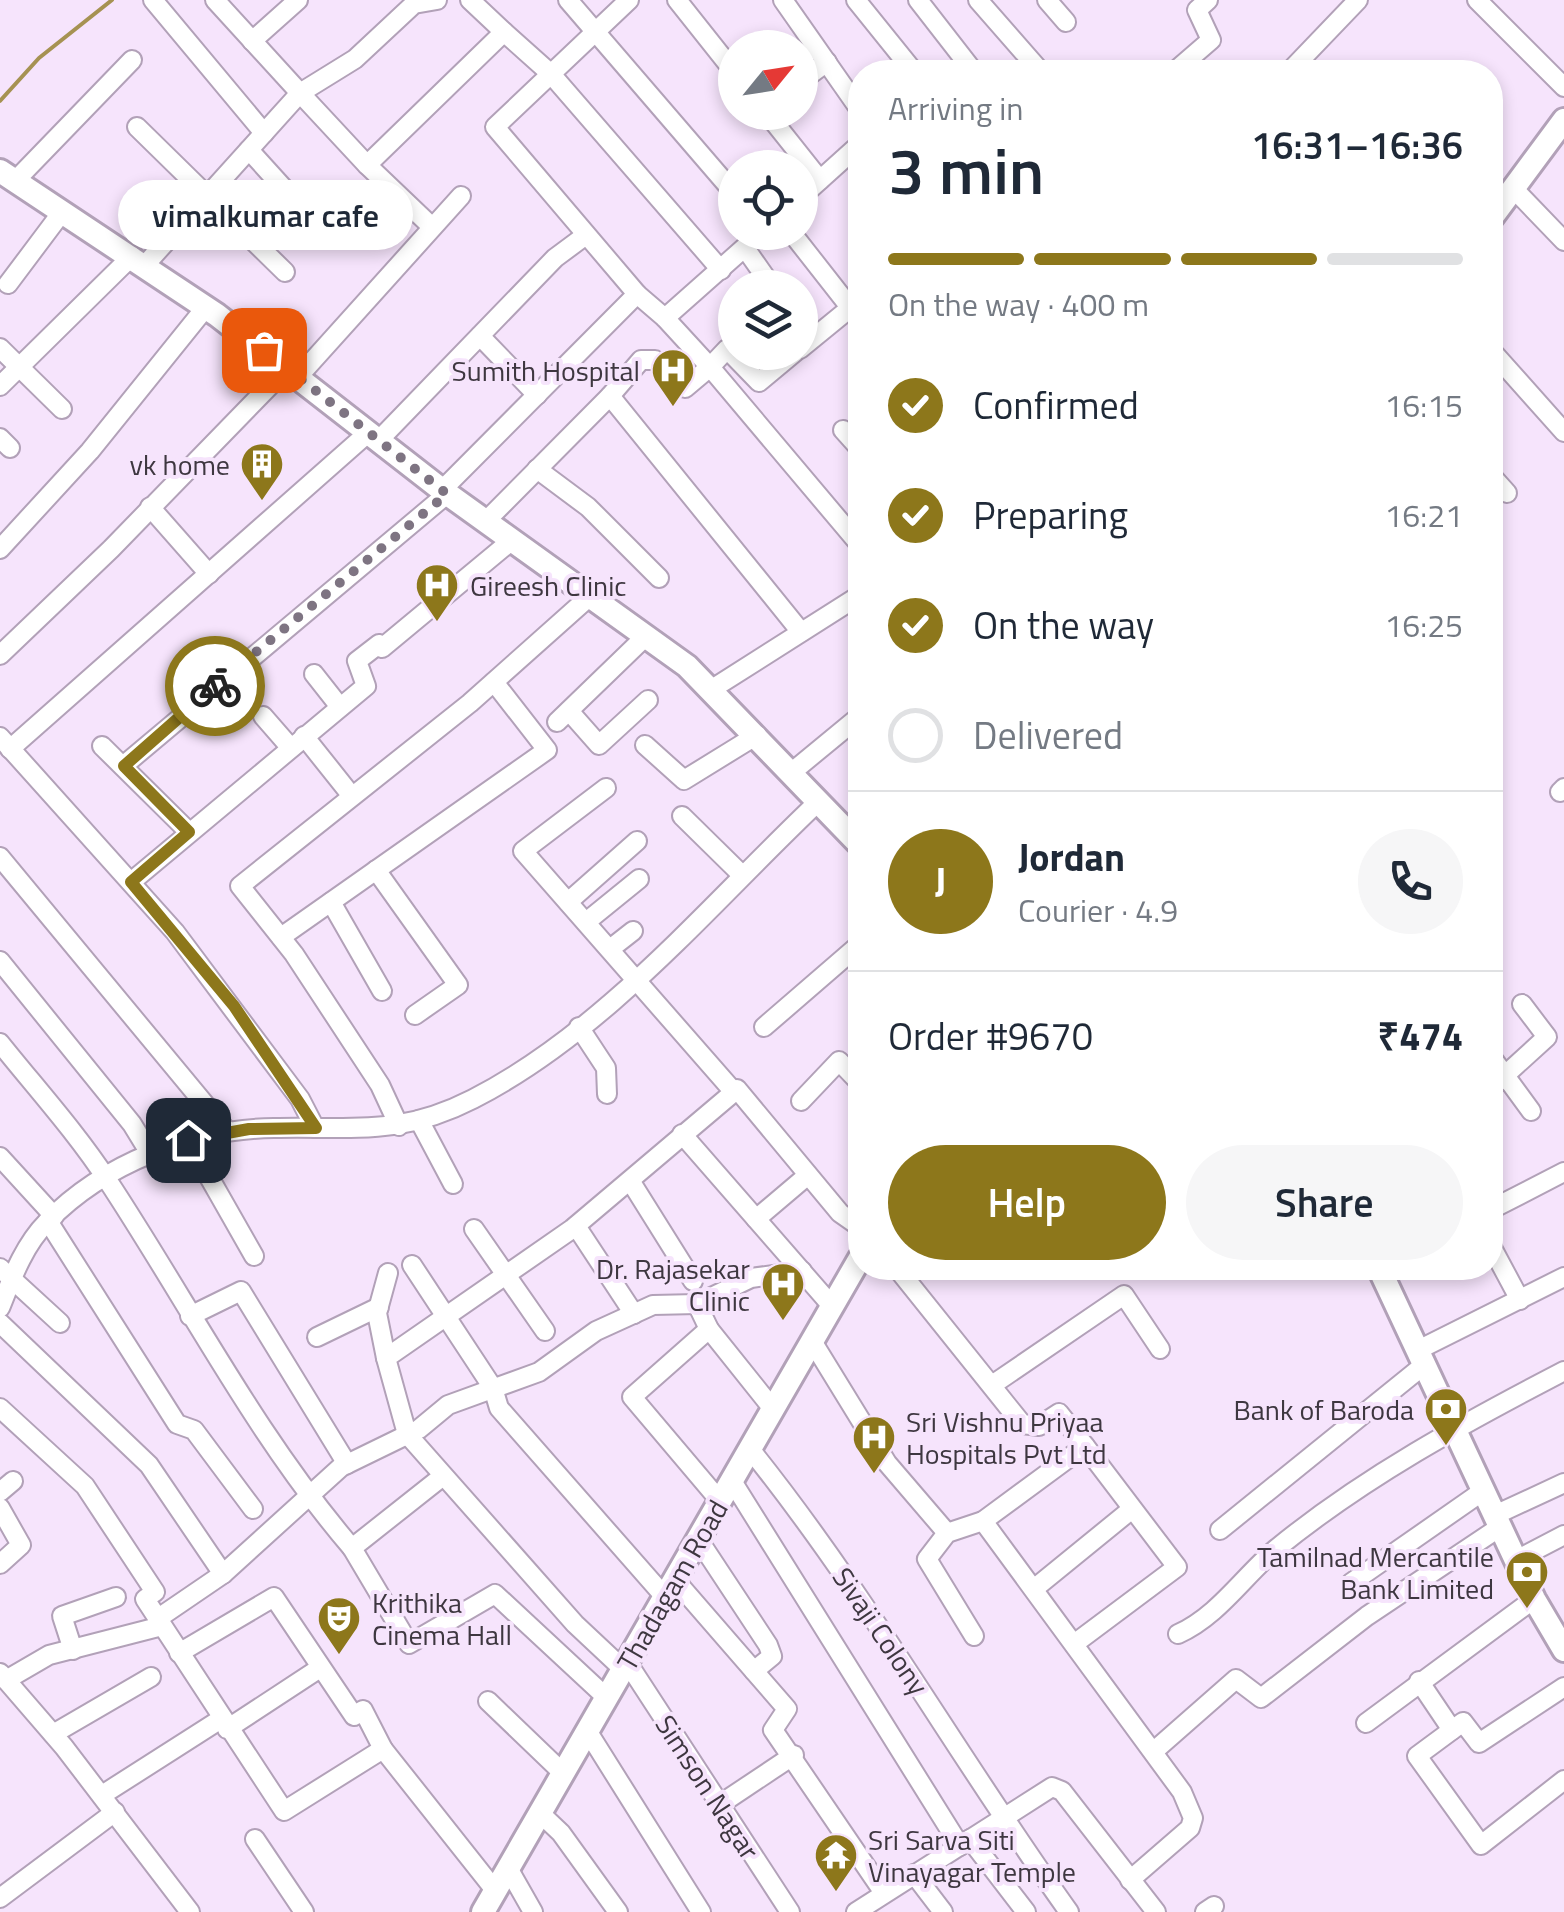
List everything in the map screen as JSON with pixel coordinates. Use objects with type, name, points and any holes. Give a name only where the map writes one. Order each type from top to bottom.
[{"type":"main road","points":[[1503,203],[1564,120]]},
{"type":"main road","points":[[7,176],[206,307],[484,522],[646,636],[712,689],[848,833]]},
{"type":"main road","name":"Thadagam Road","points":[[490,1904],[848,1279]]},
{"type":"main road","points":[[1385,1280],[1534,1599],[1563,1647]]},
{"type":"street","points":[[153,0],[264,132]]},
{"type":"street","points":[[214,0],[367,165],[432,226]]},
{"type":"street","points":[[252,40],[298,0]]},
{"type":"street","points":[[0,386],[206,196],[300,93],[355,59],[414,4],[437,0]]},
{"type":"street","points":[[470,0],[551,74],[721,270],[743,250]]},
{"type":"street","points":[[568,0],[593,34],[718,175]]},
{"type":"street","points":[[629,0],[495,127],[637,294],[666,318],[710,367],[848,530]]},
{"type":"street","points":[[678,0],[718,51]]},
{"type":"street","points":[[856,0],[904,60]]},
{"type":"street","points":[[918,0],[965,60]]},
{"type":"street","points":[[978,0],[1030,60]]},
{"type":"street","points":[[1047,0],[1066,22]]},
{"type":"street","points":[[1194,60],[1211,40],[1197,10],[1208,0]]},
{"type":"street","points":[[1300,60],[1358,0]]},
{"type":"street","points":[[1477,0],[1564,87]]},
{"type":"street","points":[[788,1],[848,93]]},
{"type":"street","points":[[367,165],[504,32]]},
{"type":"street","points":[[7,176],[132,60]]},
{"type":"street","points":[[818,69],[827,62]]},
{"type":"street","points":[[137,128],[285,272]]},
{"type":"street","points":[[780,130],[820,180],[848,155]]},
{"type":"street","points":[[248,150],[317,224]]},
{"type":"street","points":[[1514,189],[1564,242]]},
{"type":"street","points":[[0,655],[292,373],[461,196]]},
{"type":"street","points":[[8,284],[62,212]]},
{"type":"street","points":[[316,1128],[234,1006],[131,882],[5,743],[374,436],[480,336],[555,258],[586,234]]},
{"type":"street","points":[[806,250],[848,299]]},
{"type":"street","points":[[666,318],[718,273]]},
{"type":"street","points":[[124,766],[445,492],[637,294]]},
{"type":"street","points":[[0,550],[90,451],[206,307]]},
{"type":"street","points":[[818,336],[848,316]]},
{"type":"street","points":[[480,336],[537,395]]},
{"type":"street","points":[[0,348],[62,408]]},
{"type":"street","points":[[484,522],[641,360],[655,360],[685,388],[718,359]]},
{"type":"street","points":[[1503,364],[1564,432]]},
{"type":"street","points":[[750,370],[759,382],[774,370]]},
{"type":"street","points":[[610,396],[801,632]]},
{"type":"street","points":[[843,430],[848,436]]},
{"type":"street","points":[[537,469],[588,507],[659,578]]},
{"type":"street","points":[[1503,488],[1508,493]]},
{"type":"street","points":[[150,507],[209,574]]},
{"type":"street","points":[[131,882],[366,686],[357,661],[379,644],[382,648],[511,541]]},
{"type":"street","points":[[399,1126],[380,1086],[281,936],[240,886],[494,682],[590,597]]},
{"type":"street","points":[[712,689],[848,603]]},
{"type":"street","points":[[646,636],[563,717],[599,745],[648,700]]},
{"type":"street","points":[[314,674],[340,707]]},
{"type":"street","points":[[281,936],[546,750],[494,682]]},
{"type":"street","points":[[263,716],[297,742],[351,795]]},
{"type":"street","points":[[792,772],[848,727]]},
{"type":"street","points":[[645,745],[684,780],[757,735]]},
{"type":"street","points":[[102,746],[189,832]]},
{"type":"street","points":[[606,788],[523,851],[734,1092]]},
{"type":"street","points":[[0,1308],[5,1274],[51,1219],[106,1178],[151,1155],[188,1140],[227,1131],[316,1128],[360,1132],[399,1126],[478,1096],[638,980],[818,802]]},
{"type":"street","points":[[682,816],[742,875]]},
{"type":"street","points":[[568,902],[637,841]]},
{"type":"street","points":[[0,858],[227,1131]]},
{"type":"street","points":[[376,870],[458,985],[415,1015]]},
{"type":"street","points":[[586,922],[639,879]]},
{"type":"street","points":[[331,902],[382,991]]},
{"type":"street","points":[[610,948],[634,931]]},
{"type":"street","points":[[764,1027],[848,954]]},
{"type":"street","points":[[0,961],[132,1124],[151,1155]]},
{"type":"street","points":[[1505,1075],[1546,1036],[1522,1004]]},
{"type":"street","points":[[578,1027],[606,1068],[607,1094]]},
{"type":"street","points":[[0,1042],[106,1178],[308,1497],[352,1548],[408,1644],[495,1594],[607,1698]]},
{"type":"street","points":[[801,1102],[839,1061],[848,1070]]},
{"type":"street","points":[[1503,1072],[1532,1111]]},
{"type":"street","points":[[386,1358],[446,1321],[576,1226],[737,1089],[848,1219]]},
{"type":"street","points":[[419,1120],[453,1184]]},
{"type":"street","points":[[682,1134],[832,1306]]},
{"type":"street","points":[[188,1140],[254,1256]]},
{"type":"street","points":[[0,1157],[51,1219],[177,1424],[194,1430],[253,1509]]},
{"type":"street","points":[[1503,1203],[1564,1172]]},
{"type":"street","points":[[756,1219],[808,1175]]},
{"type":"street","points":[[631,1182],[693,1281]]},
{"type":"street","points":[[576,1226],[634,1314]]},
{"type":"street","points":[[474,1229],[545,1331]]},
{"type":"street","points":[[412,1265],[492,1388],[499,1408],[787,1710],[773,1730],[794,1755],[884,1892]]},
{"type":"street","points":[[1503,1268],[1520,1300]]},
{"type":"street","points":[[190,1912],[102,1795],[3,1677],[49,1654],[160,1622],[223,1574],[347,1464],[407,1434],[448,1405],[538,1372],[596,1332],[653,1305],[697,1304],[751,1278],[802,1271]]},
{"type":"street","points":[[388,1273],[379,1307],[386,1358],[407,1434]]},
{"type":"street","points":[[5,1274],[60,1324]]},
{"type":"street","points":[[1220,1530],[1421,1358],[1564,1278]]},
{"type":"street","points":[[907,1280],[1022,1424],[1039,1426],[1059,1413],[1177,1567],[1074,1644]]},
{"type":"street","points":[[190,1316],[241,1291],[347,1464]]},
{"type":"street","points":[[992,1385],[1124,1295],[1160,1348]]},
{"type":"street","points":[[697,1304],[709,1330],[773,1409]]},
{"type":"street","points":[[317,1336],[379,1307]]},
{"type":"street","points":[[0,1322],[149,1465],[223,1574]]},
{"type":"street","name":"Sivaji Colony","points":[[709,1330],[632,1397],[726,1491],[965,1843],[1026,1912]]},
{"type":"street","points":[[812,1341],[887,1463],[946,1534]]},
{"type":"street","points":[[1178,1634],[1199,1625],[1275,1550],[1363,1486],[1454,1428],[1564,1371]]},
{"type":"street","points":[[0,1408],[85,1486],[156,1592],[144,1599],[284,1812],[383,1748]]},
{"type":"street","name":"Simson Nagar","points":[[407,1434],[575,1624],[625,1666],[790,1912]]},
{"type":"street","points":[[974,1636],[927,1559],[946,1534],[983,1522],[1084,1446]]},
{"type":"street","name":"Sivaji Colony","points":[[750,1449],[802,1513],[978,1773],[1002,1819],[1069,1912]]},
{"type":"street","points":[[352,1548],[443,1476]]},
{"type":"street","points":[[1154,1750],[1236,1679],[1261,1698],[1498,1521],[1564,1483]]},
{"type":"street","points":[[1351,1583],[1484,1491]]},
{"type":"street","points":[[0,1508],[22,1545],[0,1564]]},
{"type":"street","points":[[1035,1588],[1132,1509]]},
{"type":"street","points":[[983,1522],[1154,1750],[1182,1792],[1193,1818],[1172,1848],[1130,1880]]},
{"type":"street","points":[[1516,1560],[1564,1535]]},
{"type":"street","points":[[698,1539],[768,1645],[772,1656],[754,1672]]},
{"type":"street","points":[[72,1650],[62,1616],[116,1597]]},
{"type":"street","points":[[179,1653],[274,1597],[354,1716],[363,1710],[383,1748],[490,1904]]},
{"type":"street","points":[[1366,1723],[1534,1599]]},
{"type":"street","points":[[102,1795],[320,1668]]},
{"type":"street","points":[[53,1734],[151,1676]]},
{"type":"street","points":[[1419,1681],[1452,1730]]},
{"type":"street","points":[[1564,1688],[1479,1743],[1463,1722],[1416,1756],[1481,1846],[1564,1780]]},
{"type":"street","points":[[488,1701],[564,1774]]},
{"type":"street","points":[[588,1732],[701,1912]]},
{"type":"street","points":[[719,1805],[794,1755]]},
{"type":"street","points":[[856,1912],[1052,1787],[1062,1791],[1156,1912]]},
{"type":"street","points":[[0,1898],[115,1812]]},
{"type":"street","points":[[542,1814],[561,1833],[618,1912]]},
{"type":"street","points":[[255,1839],[299,1910]]},
{"type":"street","points":[[508,1868],[533,1912]]},
{"type":"street","points":[[914,1874],[943,1912]]},
{"type":"waterway","points":[[0,101],[39,58],[112,0]]},
{"type":"way so far","points":[[215,686],[447,494],[264,350]]},
{"type":"place","name":"vimalkumar cafe","points":[[264,350]]},
{"type":"place","name":"Sumith Hospital","points":[[673,408]]},
{"type":"place","name":"vk home","points":[[262,502]]},
{"type":"place","name":"Gireesh Clinic","points":[[437,623]]},
{"type":"place","name":"Dr. Rajasekar Clinic","points":[[783,1322]]},
{"type":"place","name":"Bank of Baroda","points":[[1446,1447]]},
{"type":"place","name":"Sri Vishnu Priyaa Hospitals Pvt Ltd","points":[[874,1475]]},
{"type":"place","name":"Tamilnad Mercantile Bank Limited","points":[[1527,1610]]},
{"type":"place","name":"Krithika Cinema Hall","points":[[339,1656]]},
{"type":"place","name":"Sri Sarva Siti Vinayagar Temple","points":[[836,1893]]},
{"type":"route","points":[[188,1140],[203,1134],[249,1129],[316,1128],[234,1006],[131,882],[189,832],[124,766],[215,686]]}]
